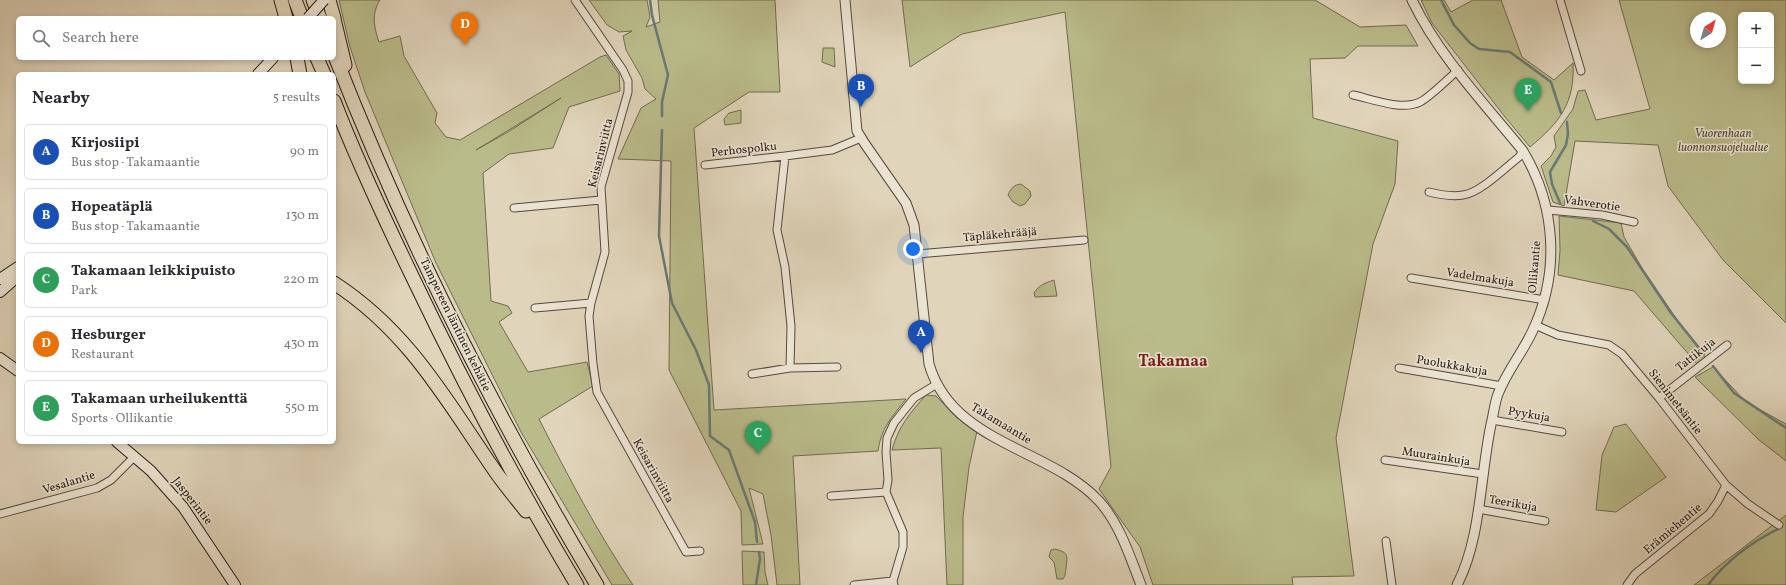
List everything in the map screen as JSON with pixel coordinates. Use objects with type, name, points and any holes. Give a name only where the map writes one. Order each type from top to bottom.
[{"type":"highway","points":[[281,0],[285,16]]},
{"type":"highway","points":[[295,0],[301,16]]},
{"type":"highway","points":[[313,0],[319,16]]},
{"type":"highway","points":[[329,0],[333,16]]},
{"type":"highway","points":[[336,28],[354,106]]},
{"type":"highway","name":"Tampereen läntinen kehätie","points":[[336,59],[354,106],[409,231],[467,351],[538,485],[597,585]]},
{"type":"highway","points":[[297,60],[300,72]]},
{"type":"highway","points":[[318,60],[323,72]]},
{"type":"highway","name":"Tampereen läntinen kehätie","points":[[336,106],[394,238],[438,330],[482,417],[577,585]]},
{"type":"highway","points":[[336,284],[373,312],[391,330],[432,377],[494,468],[560,557]]},
{"type":"main road","points":[[310,16],[324,0]]},
{"type":"main road","points":[[260,72],[271,60]]},
{"type":"main road","points":[[0,279],[16,268]]},
{"type":"main road","points":[[0,292],[16,278]]},
{"type":"main road","points":[[0,350],[14,368]]},
{"type":"main road","points":[[0,358],[14,368]]},
{"type":"main road","name":"Jasperintie","points":[[120,444],[135,456],[183,507],[235,585]]},
{"type":"street","name":"Keisarinviitta","points":[[575,0],[623,70],[628,81],[628,92],[601,187],[606,241],[605,252],[591,303],[589,316],[590,337],[597,392],[686,552],[700,551]]},
{"type":"street","name":"Takamaantie","points":[[844,0],[854,108],[858,131],[861,138],[906,203],[914,225],[929,364],[936,384],[953,407],[969,421],[1069,477],[1099,501],[1108,513],[1122,540],[1141,585]]},
{"type":"street","name":"Ollikantie","points":[[1412,0],[1430,31],[1458,70],[1523,151],[1537,179],[1548,210],[1551,251],[1549,279],[1545,300],[1535,325],[1498,394],[1492,420],[1478,509],[1467,559],[1457,585]]},
{"type":"street","points":[[1560,0],[1581,71]]},
{"type":"street","points":[[1353,95],[1404,106],[1414,105],[1421,102],[1458,70]]},
{"type":"street","name":"Perhospolku","points":[[705,165],[832,150],[861,138]]},
{"type":"street","points":[[1429,192],[1448,196],[1464,195],[1479,188],[1519,157],[1523,151]]},
{"type":"street","points":[[785,156],[777,220],[777,233],[786,267],[791,326],[790,368]]},
{"type":"street","points":[[514,208],[601,200]]},
{"type":"street","name":"Vahverotie","points":[[1548,210],[1602,215],[1634,222]]},
{"type":"street","name":"Täpläkehrääjä","points":[[917,254],[1084,240]]},
{"type":"street","name":"Vadelmakuja","points":[[1411,278],[1545,300]]},
{"type":"street","points":[[535,308],[591,303]]},
{"type":"street","name":"Sienimetsäntie","points":[[1535,325],[1558,335],[1609,345],[1622,354],[1659,398],[1726,485],[1748,504],[1779,525]]},
{"type":"street","name":"Tattikuja","points":[[1659,398],[1727,345]]},
{"type":"street","points":[[752,374],[790,368],[837,367]]},
{"type":"street","name":"Puolukkakuja","points":[[1399,368],[1502,386]]},
{"type":"street","points":[[854,585],[894,583],[903,547],[903,532],[886,492],[888,480],[886,452],[888,438],[894,423],[914,398],[936,384]]},
{"type":"street","name":"Pyykuja","points":[[1492,420],[1562,432]]},
{"type":"street","name":"Vesalantie","points":[[0,514],[97,488],[111,480],[135,456]]},
{"type":"street","name":"Muurainkuja","points":[[1385,460],[1483,474]]},
{"type":"street","name":"Erämiehentie","points":[[1627,585],[1635,574],[1709,514],[1718,502],[1726,485]]},
{"type":"street","points":[[831,496],[886,492]]},
{"type":"street","name":"Teerikuja","points":[[1478,509],[1545,521]]},
{"type":"street","points":[[1386,541],[1392,585]]},
{"type":"green space","points":[[339,0],[380,0],[374,15],[379,42],[400,36],[404,56],[437,113],[435,123],[446,137],[460,140],[600,57],[606,55],[619,74],[620,91],[569,107],[553,148],[509,154],[483,173],[491,301],[508,306],[512,313],[499,322],[528,372],[587,362],[593,386],[539,419],[595,524],[633,585],[612,585],[521,432],[436,263],[365,92],[350,47]],"holes":[[[561,98],[508,132],[476,150]]]},
{"type":"green space","points":[[589,0],[647,0],[650,17],[646,27],[660,22],[658,0],[775,0],[780,92],[749,92],[694,128],[714,410],[906,399],[884,429],[878,451],[793,456],[800,585],[777,585],[771,535],[763,494],[749,488],[763,544],[742,545],[741,511],[669,370],[671,161],[618,159],[641,108],[656,99],[645,89],[642,78],[626,50],[623,36],[632,31],[619,32],[607,25]]},
{"type":"green space","points":[[902,0],[1315,0],[1360,27],[1406,25],[1418,46],[1358,46],[1345,58],[1310,59],[1313,118],[1398,141],[1395,184],[1373,244],[1336,438],[1354,576],[1292,577],[1293,585],[1153,585],[1140,547],[1099,489],[1111,467],[1065,12],[962,34],[910,67]]},
{"type":"green space","points":[[1421,0],[1444,0],[1451,12],[1473,0],[1501,0],[1522,57],[1554,80],[1573,63],[1571,89],[1564,111],[1550,129],[1530,147],[1432,23]]},
{"type":"green space","name":"Vuorenhaan luonnonsuojelualue","points":[[1619,0],[1786,0],[1786,323],[1723,260],[1668,186],[1658,145],[1575,141],[1564,206],[1553,202],[1541,166],[1551,156],[1556,147],[1554,136],[1573,109],[1578,91],[1585,90],[1596,120],[1650,109]]},
{"type":"green space","points":[[823,48],[834,48],[835,67],[822,62]]},
{"type":"green space","points":[[741,110],[741,123],[725,125],[724,119],[729,113]]},
{"type":"green space","points":[[1021,184],[1030,191],[1031,196],[1025,204],[1020,206],[1013,202],[1008,195],[1013,187]]},
{"type":"green space","points":[[1559,216],[1621,223],[1624,237],[1642,268],[1682,327],[1705,357],[1697,364],[1634,291],[1558,275],[1560,250]]},
{"type":"green space","points":[[1054,280],[1057,296],[1035,297],[1034,293],[1040,286]]},
{"type":"green space","points":[[1713,367],[1746,402],[1786,424],[1786,461],[1759,440],[1695,377]]},
{"type":"green space","points":[[926,395],[936,396],[957,418],[977,431],[969,467],[963,517],[963,585],[947,585],[941,448],[892,450],[901,427]]},
{"type":"green space","points":[[1626,424],[1666,477],[1616,512],[1596,510],[1602,455],[1614,427]]},
{"type":"green space","points":[[1786,515],[1786,585],[1694,585]]},
{"type":"green space","points":[[1055,549],[1063,552],[1066,556],[1066,569],[1063,579],[1057,579],[1054,562],[1049,557],[1051,550]]},
{"type":"green space","points":[[742,551],[764,552],[765,572],[768,585],[743,585]]},
{"type":"waterway","points":[[650,0],[652,15],[668,75],[662,102],[662,116]]},
{"type":"waterway","points":[[1441,0],[1454,25],[1470,43],[1479,49],[1510,52],[1551,82],[1561,113]]},
{"type":"waterway","points":[[1560,203],[1552,184],[1550,172],[1566,145],[1568,134],[1567,122]]},
{"type":"waterway","points":[[662,130],[659,236],[672,303],[696,350],[709,385],[710,436],[729,450],[755,522],[757,542]]},
{"type":"waterway","points":[[1593,221],[1609,229],[1627,247],[1671,313],[1704,354]]},
{"type":"waterway","points":[[1713,366],[1734,393],[1786,428]]},
{"type":"waterway","points":[[1708,585],[1731,560],[1758,540],[1778,529]]},
{"type":"waterway","points":[[756,585],[760,559],[759,552]]},
{"type":"place","name":"Hesburger","points":[[465,45]]},
{"type":"place","name":"Hopeatäplä","points":[[861,107]]},
{"type":"place","name":"Takamaan urheilukenttä","points":[[1528,111]]},
{"type":"place","name":"Kirjosiipi","points":[[921,353]]},
{"type":"place","name":"Takamaan leikkipuisto","points":[[758,454]]},
{"type":"district","name":"Takamaa","points":[[1173,362]]}]
